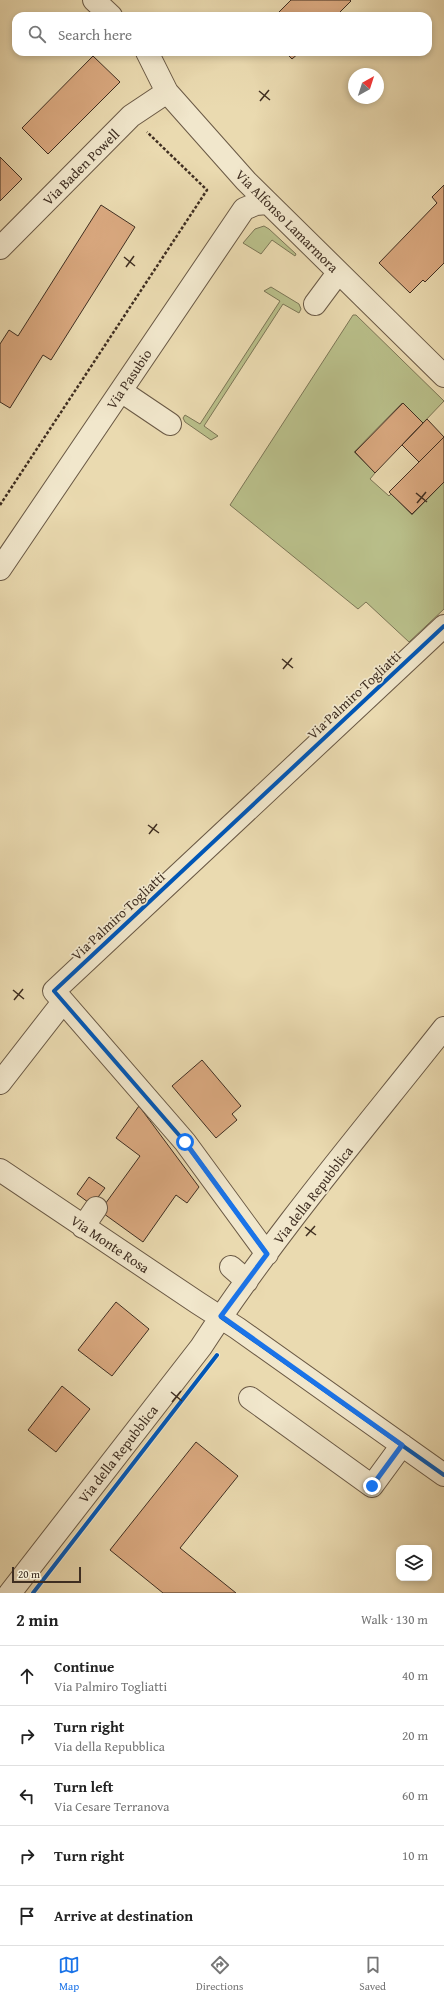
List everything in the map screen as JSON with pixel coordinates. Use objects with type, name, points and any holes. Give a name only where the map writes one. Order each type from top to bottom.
[{"type":"street","points":[[94,0],[107,12]]},
{"type":"street","name":"Via Alfonso Lamarmora","points":[[149,56],[167,92],[267,203],[444,376]]},
{"type":"street","name":"Via Baden Powell","points":[[0,248],[131,116],[167,92]]},
{"type":"street","name":"Via Pasubio","points":[[0,569],[244,209],[256,204],[267,203]]},
{"type":"street","points":[[315,304],[338,274]]},
{"type":"street","points":[[121,391],[170,424]]},
{"type":"street","name":"Via Palmiro Togliatti","points":[[267,1254],[185,1142],[54,991],[444,626]]},
{"type":"street","points":[[0,1084],[64,1002]]},
{"type":"street","name":"Via della Repubblica","points":[[10,1593],[201,1347],[221,1316],[239,1274],[267,1254],[444,1028]]},
{"type":"street","name":"Via Monte Rosa","points":[[0,1170],[84,1227],[150,1260],[221,1316],[443,1473]]},
{"type":"street","points":[[84,1227],[96,1208]]},
{"type":"street","points":[[250,1398],[372,1486],[402,1445]]},
{"type":"path","points":[[0,505],[207,190],[131,116]]},
{"type":"green space","points":[[264,226],[296,254],[295,256],[272,240],[261,254],[243,243],[255,229]]},
{"type":"green space","points":[[271,287],[299,304],[301,309],[299,313],[283,304],[204,426],[218,436],[211,440],[185,422],[183,418],[185,415],[200,424],[280,301],[264,291]]},
{"type":"green space","points":[[353,315],[356,315],[444,401],[423,423],[402,403],[354,452],[375,473],[370,479],[389,496],[391,494],[412,515],[444,482],[444,609],[409,642],[366,602],[358,609],[230,505]]},
{"type":"building","points":[[291,0],[351,1],[340,12],[279,12]]},
{"type":"building","points":[[93,56],[120,82],[48,154],[22,128]]},
{"type":"building","points":[[0,157],[22,179],[0,201]]},
{"type":"building","points":[[444,185],[444,263],[425,282],[423,280],[410,293],[379,263],[437,203],[432,197]]},
{"type":"building","points":[[101,205],[135,227],[51,360],[43,355],[10,408],[0,402],[0,344],[9,330],[18,336]]},
{"type":"building","points":[[403,403],[423,423],[375,473],[355,452]]},
{"type":"building","points":[[427,419],[444,437],[419,462],[402,445]]},
{"type":"building","points":[[444,437],[444,482],[412,514],[389,492]]},
{"type":"building","points":[[202,1060],[241,1106],[232,1114],[237,1120],[216,1138],[172,1086]]},
{"type":"building","points":[[139,1106],[199,1187],[187,1203],[176,1195],[143,1242],[100,1211],[140,1156],[116,1138]]},
{"type":"building","points":[[89,1177],[105,1188],[92,1205],[77,1194]]},
{"type":"building","points":[[116,1302],[149,1329],[112,1376],[78,1350]]},
{"type":"building","points":[[62,1386],[90,1409],[56,1452],[28,1430]]},
{"type":"building","points":[[196,1442],[238,1476],[180,1548],[236,1593],[163,1593],[110,1550]]},
{"type":"cycle path","points":[[267,1254],[185,1142],[54,991],[444,626]]},
{"type":"cycle path","points":[[221,1317],[444,1475]]},
{"type":"cycle path","points":[[33,1593],[217,1355]]},
{"type":"route","points":[[185,1142],[267,1254],[221,1316],[402,1445],[372,1486]]}]
